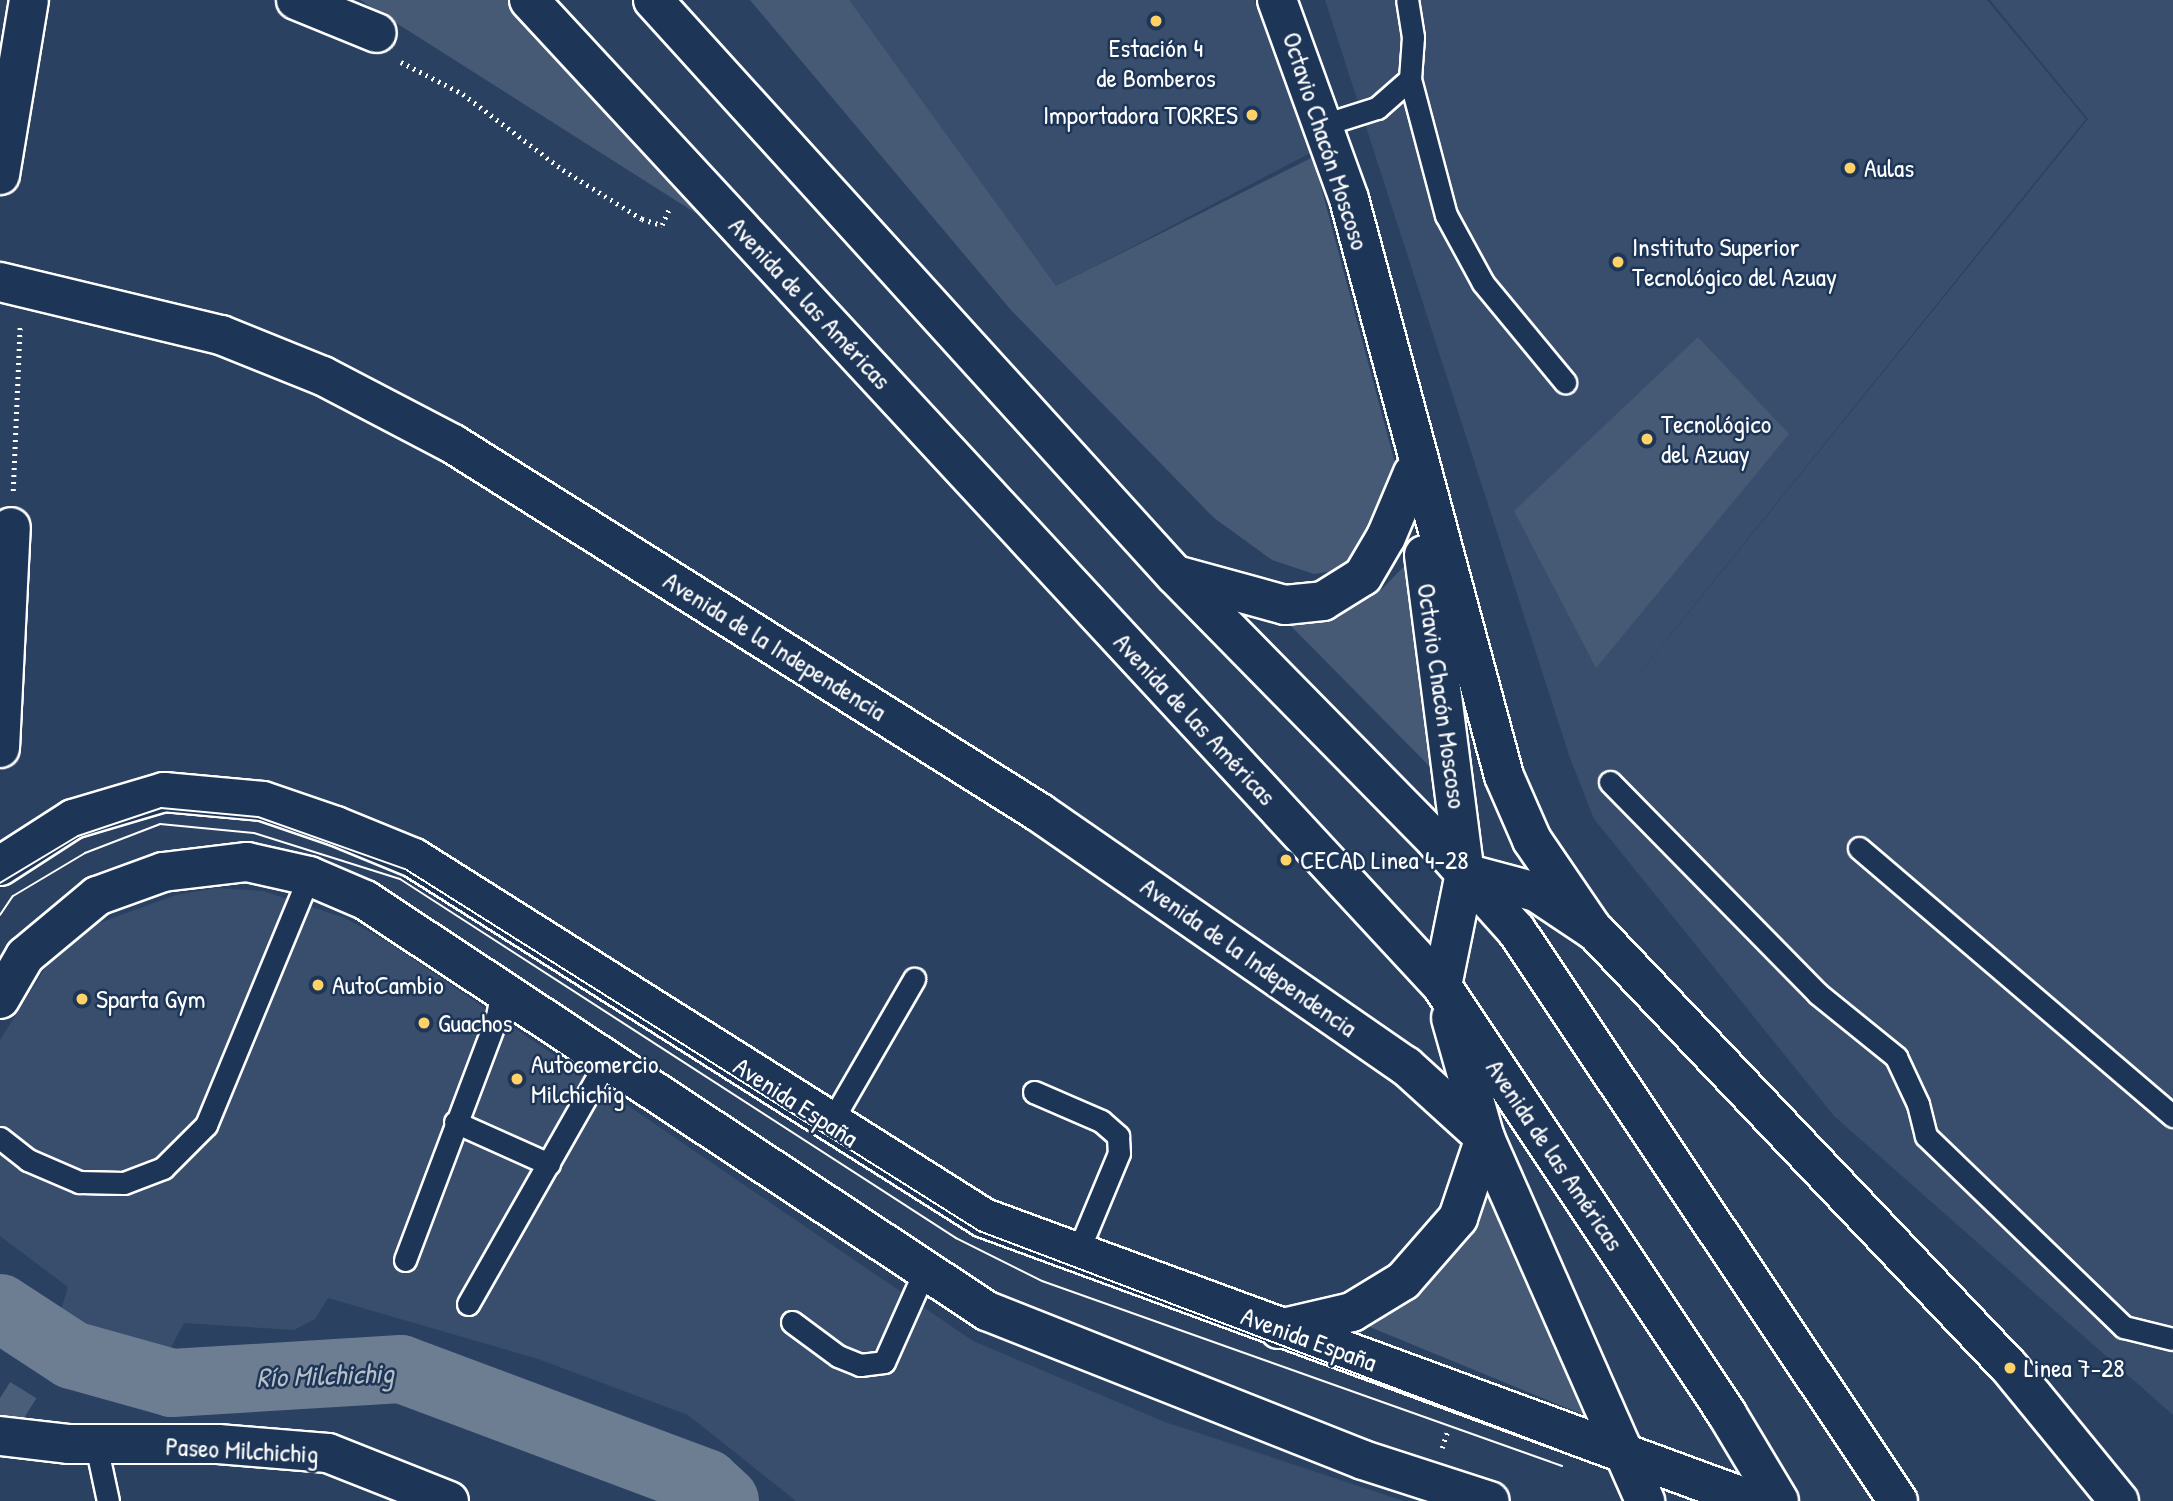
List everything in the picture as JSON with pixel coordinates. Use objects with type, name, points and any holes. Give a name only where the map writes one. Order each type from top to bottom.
[{"type":"main road","points":[[0,176],[29,0]]},
{"type":"main road","points":[[296,0],[377,33]]},
{"type":"main road","name":"Avenida de las Américas","points":[[529,0],[1442,986],[1727,1414],[1779,1501]]},
{"type":"main road","points":[[653,0],[1175,575],[1465,873],[1516,930],[1898,1500]]},
{"type":"main road","name":"Octavio Chacón Moscoso","points":[[1277,0],[1349,199],[1504,776],[1532,841],[1596,932]]},
{"type":"main road","name":"Avenida de la Independencia","points":[[11,283],[221,335],[323,376],[453,444],[1040,813],[1406,1066],[1485,1138]]},
{"type":"main road","name":"Octavio Chacón Moscoso","points":[[1404,405],[1465,873],[1442,986]]},
{"type":"main road","points":[[1175,575],[1285,605],[1323,601],[1363,576],[1387,537],[1413,473]]},
{"type":"main road","points":[[0,748],[11,527]]},
{"type":"main road","name":"Avenida España","points":[[0,866],[73,819],[163,792],[263,800],[414,858],[830,1124],[984,1218],[1279,1329],[1754,1501]]},
{"type":"main road","points":[[0,999],[25,956],[97,896],[163,872],[247,862],[309,876],[365,900],[987,1311],[1273,1425],[1490,1501]]},
{"type":"main road","points":[[1465,873],[1536,892],[1596,932],[2010,1368],[2119,1501]]},
{"type":"main road","points":[[1442,986],[1485,1138],[1619,1450],[1645,1501]]},
{"type":"main road","points":[[1279,1329],[1352,1312],[1403,1281],[1458,1218],[1485,1138]]},
{"type":"main road","name":"Paseo Milchichig","points":[[13,1425],[82,1445],[218,1444],[328,1453],[449,1501]]},
{"type":"lane","points":[[1408,0],[1413,37],[1410,79],[1446,215],[1483,283],[1565,382]]},
{"type":"lane","points":[[1323,125],[1377,108],[1410,79]]},
{"type":"lane","points":[[1610,782],[1817,993],[1896,1057],[1918,1104],[1926,1136],[2124,1327],[2173,1339]]},
{"type":"lane","points":[[1859,848],[2173,1116]]},
{"type":"lane","points":[[0,1138],[29,1160],[79,1182],[124,1183],[163,1168],[206,1125],[309,876]]},
{"type":"lane","points":[[830,1124],[914,979]]},
{"type":"lane","points":[[405,1260],[497,1016],[502,991]]},
{"type":"lane","points":[[468,1304],[608,1059]]},
{"type":"lane","points":[[1034,1092],[1101,1121],[1118,1136],[1119,1153],[1077,1254]]},
{"type":"lane","points":[[455,1122],[549,1164]]},
{"type":"lane","points":[[792,1322],[838,1356],[860,1366],[884,1363],[925,1270]]},
{"type":"lane","points":[[82,1445],[108,1501]]},
{"type":"path","points":[[377,33],[394,57],[463,94],[563,170],[642,219],[662,225],[668,210],[696,180]]},
{"type":"path","points":[[11,283],[11,527]]},
{"type":"path","points":[[1432,1482],[1460,1394]]},
{"type":"shaded area","points":[[360,0],[515,0],[746,245]]},
{"type":"shaded area","points":[[750,0],[849,0],[1056,286],[1313,157],[1399,478],[1345,569],[1314,574],[1272,560],[1214,518],[1010,309]]},
{"type":"shaded area","points":[[841,0],[1254,0],[1312,152],[1056,287]]},
{"type":"shaded area","points":[[1325,0],[1987,0],[2086,119],[1575,753],[2088,119],[1990,0],[2173,0],[2173,1415],[1834,1116],[1594,819],[1570,758]]},
{"type":"shaded area","points":[[1698,337],[1789,434],[1596,668],[1514,511]]},
{"type":"shaded area","points":[[1411,559],[1442,779],[1285,620],[1330,617],[1348,610],[1382,589]]},
{"type":"shaded area","points":[[216,888],[263,891],[345,918],[388,942],[973,1341],[1165,1422],[1404,1501],[796,1501],[688,1415],[538,1359],[328,1298],[315,1319],[294,1330],[184,1323],[167,1355],[108,1353],[58,1320],[68,1287],[0,1236],[0,1040],[54,954],[91,926],[176,895]]},
{"type":"shaded area","points":[[1489,1174],[1596,1420],[1360,1323]]},
{"type":"waterway","name":"Río Milchichig","points":[[0,1308],[72,1355],[172,1383],[401,1369],[706,1483],[725,1501]]},
{"type":"tunnel","points":[[0,1398],[26,1414]]},
{"type":"tram line","points":[[0,883],[78,836],[161,808],[258,817],[405,869],[979,1231],[1558,1450]]},
{"type":"tram line","points":[[0,915],[13,896],[85,853],[160,824],[254,833],[400,879],[956,1238],[1042,1281],[1562,1466]]},
{"type":"place","name":"Estación 4 de Bomberos","points":[[1156,21]]},
{"type":"place","name":"Importadora TORRES","points":[[1252,115]]},
{"type":"place","name":"Aulas","points":[[1850,168]]},
{"type":"place","name":"Instituto Superior Tecnológico del Azuay","points":[[1618,262]]},
{"type":"place","name":"Tecnológico del Azuay","points":[[1647,439]]},
{"type":"place","name":"CECAD Linea 4-28","points":[[1286,860]]},
{"type":"place","name":"AutoCambio","points":[[318,985]]},
{"type":"place","name":"Sparta Gym","points":[[82,999]]},
{"type":"place","name":"Guachos","points":[[424,1023]]},
{"type":"place","name":"Autocomercio Milchichig","points":[[517,1079]]},
{"type":"place","name":"Linea 7-28","points":[[2010,1368]]}]
